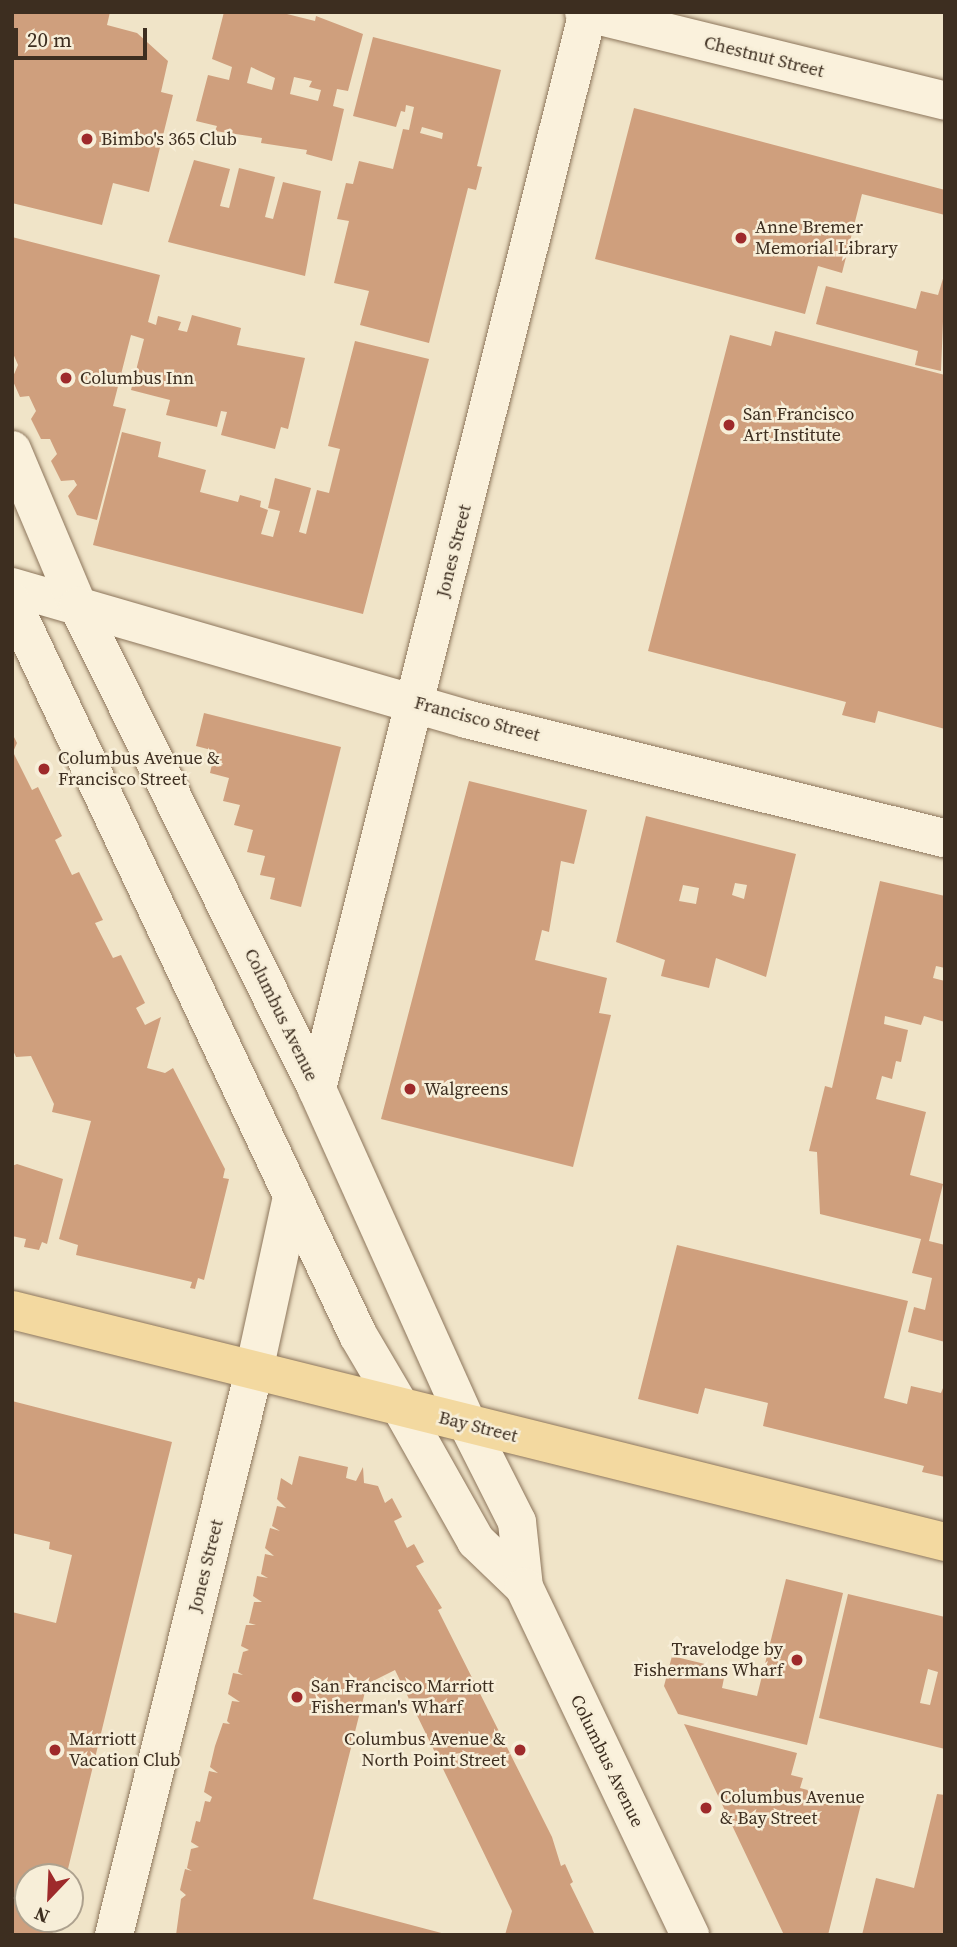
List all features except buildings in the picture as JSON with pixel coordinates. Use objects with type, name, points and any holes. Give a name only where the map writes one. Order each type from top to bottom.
[{"type":"main road","name":"Bay Street","points":[[12,1310],[945,1542]]},
{"type":"street","name":"Chestnut Street","points":[[586,12],[945,101]]},
{"type":"street","name":"Jones Street","points":[[317,1089],[417,703],[586,12]]},
{"type":"street","name":"Columbus Avenue","points":[[12,450],[78,606],[317,1089],[468,1425],[517,1522],[524,1587],[690,1935]]},
{"type":"street","name":"Francisco Street","points":[[12,587],[417,703],[945,838]]},
{"type":"street","name":"Columbus Avenue","points":[[12,602],[358,1335],[476,1541],[524,1587]]},
{"type":"street","name":"Jones Street","points":[[114,1935],[254,1371],[292,1196]]},
{"type":"place","name":"Bimbo's 365 Club","points":[[87,139]]},
{"type":"place","name":"Anne Bremer Memorial Library","points":[[741,238]]},
{"type":"place","name":"Columbus Inn","points":[[66,378]]},
{"type":"place","name":"San Francisco Art Institute","points":[[729,425]]},
{"type":"place","name":"Columbus Avenue & Francisco Street","points":[[44,769]]},
{"type":"place","name":"Walgreens","points":[[410,1089]]},
{"type":"place","name":"Travelodge by Fishermans Wharf","points":[[797,1660]]},
{"type":"place","name":"San Francisco Marriott Fisherman's Wharf","points":[[297,1697]]},
{"type":"place","name":"Marriott Vacation Club","points":[[55,1750]]},
{"type":"place","name":"Columbus Avenue & North Point Street","points":[[520,1750]]},
{"type":"place","name":"Columbus Avenue & Bay Street","points":[[706,1808]]}]
